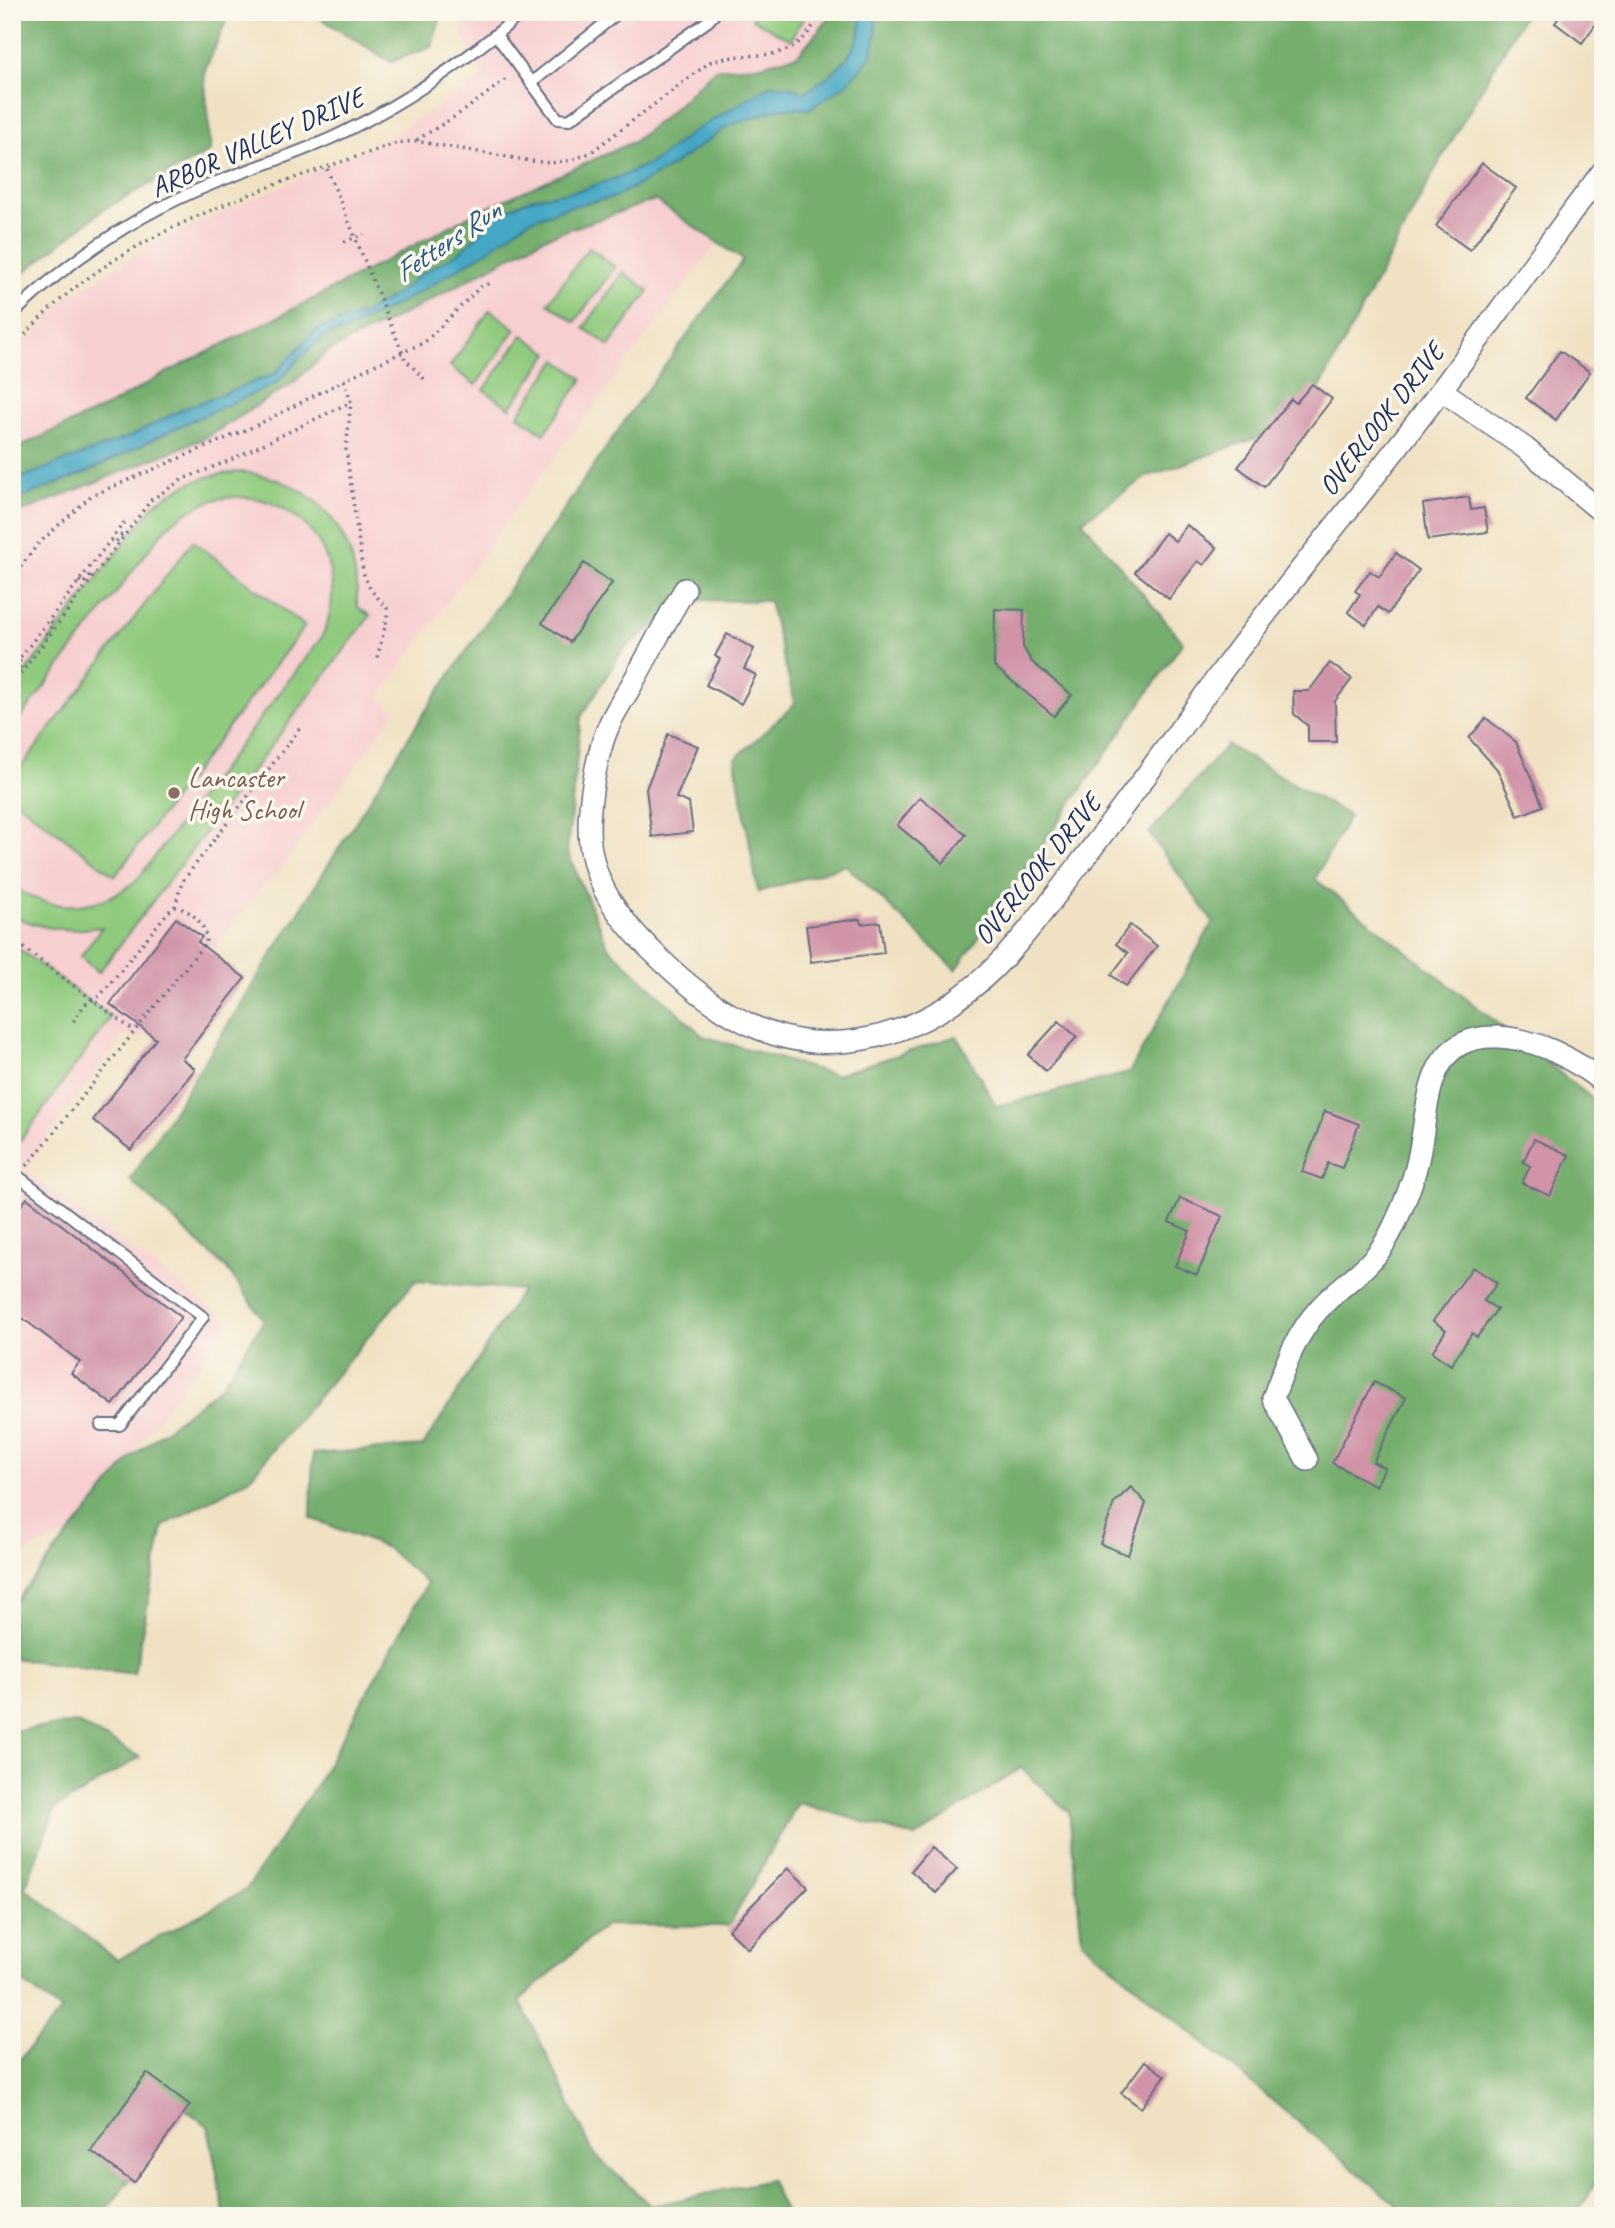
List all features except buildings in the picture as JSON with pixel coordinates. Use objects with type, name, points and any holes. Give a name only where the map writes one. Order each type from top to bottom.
[{"type":"street","name":"OVERLOOK DRIVE","points":[[685,589],[610,723],[600,749],[589,830],[599,882],[612,907],[628,929],[689,986],[736,1018],[760,1030],[787,1037],[843,1042],[870,1039],[921,1021],[953,1003],[993,969],[1032,927],[1249,636],[1441,390],[1503,302],[1603,171]]},
{"type":"street","points":[[1441,390],[1525,448],[1603,513]]},
{"type":"street","points":[[1307,1460],[1273,1398],[1299,1334],[1319,1309],[1367,1265],[1392,1230],[1416,1168],[1432,1085],[1441,1061],[1456,1046],[1476,1038],[1522,1039],[1562,1054],[1603,1083]]},
{"type":"lane","name":"ARBOR VALLEY DRIVE","points":[[12,314],[58,274],[117,231],[210,184],[297,153],[354,127],[419,89],[496,35],[523,12]]},
{"type":"lane","points":[[531,83],[619,12]]},
{"type":"lane","points":[[496,35],[558,119],[569,120],[716,12]]},
{"type":"lane","points":[[19,1177],[204,1317],[120,1424],[101,1425]]},
{"type":"path","points":[[12,351],[67,296],[107,266],[209,210],[397,143],[415,141],[531,161],[552,163],[572,160],[590,153],[710,62],[790,50],[801,43],[821,12]]},
{"type":"path","points":[[415,141],[465,110],[520,68]]},
{"type":"path","points":[[327,169],[402,353],[414,371],[425,380]]},
{"type":"path","points":[[344,242],[364,233]]},
{"type":"path","points":[[12,578],[38,544],[91,496],[257,425],[425,342],[480,287],[489,283]]},
{"type":"path","points":[[344,380],[351,402],[346,450],[363,572],[370,589],[387,608],[387,619],[376,662]]},
{"type":"path","points":[[12,685],[144,508],[165,489],[351,402]]},
{"type":"path","points":[[12,668],[126,520]]},
{"type":"path","points":[[111,540],[115,543],[123,533],[126,534]]},
{"type":"path","points":[[79,581],[83,584],[92,574],[94,576]]},
{"type":"path","points":[[47,639],[44,637],[53,624],[49,621]]},
{"type":"path","points":[[17,679],[14,677],[22,664],[18,660]]},
{"type":"path","points":[[175,908],[182,882],[301,727]]},
{"type":"path","points":[[19,1177],[205,942],[205,929],[199,921],[181,908],[169,912],[100,996],[85,1003],[71,1024]]},
{"type":"path","points":[[12,939],[134,1031]]},
{"type":"shaded area","name":"Lancaster High School","points":[[469,12],[892,12],[514,511],[379,697],[396,711],[275,875],[138,1040],[126,1031],[24,1170],[231,1322],[75,1531],[12,1557],[12,359],[64,300],[158,241],[382,141],[485,76],[462,34]]},
{"type":"green space","points":[[12,12],[230,12],[204,73],[211,151],[104,209],[12,282]]},
{"type":"green space","points":[[314,12],[442,12],[432,47],[391,62]]},
{"type":"green space","points":[[755,12],[807,12],[791,40],[752,19]]},
{"type":"green space","points":[[834,12],[1526,12],[1435,170],[1302,422],[1146,477],[1082,521],[1183,642],[956,970],[846,865],[758,892],[735,759],[795,704],[769,601],[687,600],[623,650],[581,717],[567,851],[608,947],[703,1036],[835,1075],[957,1036],[996,1106],[1129,1073],[1213,922],[1149,833],[1227,745],[1349,816],[1315,879],[1603,1107],[1603,2172],[1577,2216],[1410,2216],[1082,1941],[1069,1812],[1021,1768],[916,1837],[798,1803],[729,1926],[605,1925],[520,2000],[594,2154],[651,2206],[770,2180],[787,2216],[225,2216],[208,2126],[150,2084],[130,2179],[102,2216],[12,2216],[12,2068],[61,2011],[12,1974],[12,1731],[78,1723],[140,1757],[55,1809],[25,1888],[117,1960],[246,1890],[318,1782],[427,1583],[387,1548],[311,1518],[313,1454],[423,1446],[522,1290],[415,1281],[249,1479],[163,1526],[134,1674],[12,1658],[12,1605],[132,1457],[222,1385],[264,1320],[226,1268],[130,1180],[426,710],[630,413],[743,260],[655,200],[544,238],[418,307],[330,350],[293,383],[207,437],[12,516],[12,454],[25,444],[106,407],[168,372],[471,215],[633,142],[667,115],[715,69],[757,66],[798,55]]},
{"type":"green space","points":[[589,247],[615,267],[575,322],[548,303]]},
{"type":"green space","points":[[623,272],[649,291],[609,346],[584,328]]},
{"type":"green space","points":[[490,310],[516,329],[476,385],[450,366]]},
{"type":"green space","points":[[523,335],[549,353],[510,408],[484,390]]},
{"type":"green space","points":[[557,360],[583,379],[544,434],[518,415]]},
{"type":"green space","points":[[240,472],[290,485],[311,498],[327,514],[341,532],[350,554],[356,579],[357,606],[370,616],[99,972],[80,957],[102,927],[56,928],[34,924],[12,915],[12,886],[43,901],[76,905],[107,898],[137,880],[322,637],[332,598],[328,563],[313,534],[289,512],[259,499],[226,498],[193,509],[161,534],[12,729],[12,689],[154,505],[194,481]]},
{"type":"green space","points":[[193,541],[305,626],[115,876],[12,798],[12,779]]},
{"type":"green space","points":[[12,944],[111,1017],[12,1152]]},
{"type":"water","points":[[862,12],[875,12],[876,34],[871,56],[847,84],[809,109],[781,108],[728,126],[666,170],[615,197],[567,207],[528,221],[487,251],[404,301],[343,331],[326,336],[302,355],[276,384],[186,423],[87,472],[12,501],[12,482],[18,479],[129,437],[181,410],[275,374],[315,330],[365,313],[398,293],[421,274],[460,252],[485,228],[493,216],[533,198],[581,190],[655,161],[692,132],[771,85],[791,87],[804,93],[844,62],[859,35]]},
{"type":"place","name":"Lancaster High School","points":[[174,793]]},
{"type":"water label","name":"Fetters Run","points":[[447,241]]}]
